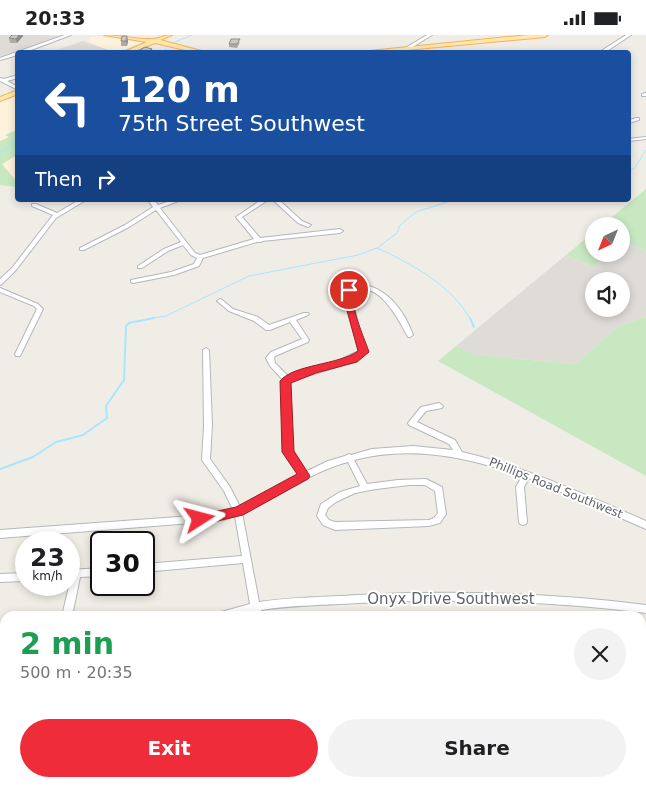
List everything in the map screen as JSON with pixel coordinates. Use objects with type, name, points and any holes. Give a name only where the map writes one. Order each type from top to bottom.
[{"type":"main road","points":[[107,35],[155,41],[187,50]]},
{"type":"main road","points":[[132,50],[169,35]]},
{"type":"main road","points":[[380,50],[545,35]]},
{"type":"main road","points":[[0,99],[15,92]]},
{"type":"street","points":[[30,50],[69,35]]},
{"type":"street","points":[[403,50],[430,35]]},
{"type":"street","points":[[605,50],[629,35]]},
{"type":"street","points":[[0,59],[15,54]]},
{"type":"street","points":[[2,80],[15,77]]},
{"type":"street","points":[[2,80],[15,89]]},
{"type":"street","points":[[631,122],[636,119]]},
{"type":"street","points":[[631,140],[646,138]]},
{"type":"street","points":[[636,139],[646,143]]},
{"type":"street","points":[[0,283],[14,269],[56,215],[80,202]]},
{"type":"street","points":[[152,202],[184,243],[194,254],[200,257],[258,241],[312,237],[341,230]]},
{"type":"street","points":[[82,249],[122,229],[156,207],[172,202]]},
{"type":"street","points":[[258,241],[239,216],[262,202]]},
{"type":"street","points":[[278,202],[300,222],[308,225]]},
{"type":"street","points":[[34,205],[56,215]]},
{"type":"street","points":[[140,267],[166,250],[184,243]]},
{"type":"street","points":[[133,281],[188,269],[197,265],[200,257]]},
{"type":"street","points":[[287,379],[320,367],[353,359],[364,352],[348,296],[349,290],[353,287],[363,287],[385,297],[400,313],[410,335]]},
{"type":"street","points":[[0,290],[36,305],[40,309],[18,354]]},
{"type":"street","points":[[220,301],[231,310],[256,319],[266,327],[306,314]]},
{"type":"street","points":[[287,379],[272,364],[270,358],[273,353],[307,339],[292,320]]},
{"type":"street","points":[[206,350],[208,426],[206,460],[227,489],[238,512],[256,611]]},
{"type":"street","points":[[287,379],[285,387],[288,452],[304,476]]},
{"type":"street","points":[[439,406],[424,409],[412,422],[416,427],[452,442],[459,453]]},
{"type":"street","name":"Phillips Road Southwest","points":[[0,534],[200,519],[238,512],[304,476],[349,457],[403,450],[459,453],[496,462],[646,525]]},
{"type":"street","points":[[349,457],[365,487]]},
{"type":"street","points":[[523,522],[520,487],[527,475]]},
{"type":"street","points":[[426,482],[439,489],[442,514],[434,522],[335,526],[322,518],[321,511],[326,503],[365,487],[386,483],[426,482]]},
{"type":"street","points":[[155,567],[247,559]]},
{"type":"street","points":[[0,578],[15,577]]},
{"type":"street","points":[[68,611],[69,596]]},
{"type":"street","name":"Onyx Drive Southwest","points":[[263,611],[336,600],[424,596],[555,599],[646,609]]},
{"type":"shaded area","points":[[0,35],[64,36],[21,50],[15,50],[15,52],[0,57]]},
{"type":"shaded area","points":[[92,37],[141,42],[121,50],[108,50],[88,41]]},
{"type":"shaded area","points":[[83,41],[108,50],[56,50]]},
{"type":"shaded area","points":[[15,97],[15,131],[6,134],[9,137],[0,141],[0,103]]},
{"type":"shaded area","points":[[15,156],[15,180],[2,164]]},
{"type":"shaded area","points":[[630,244],[646,251],[646,317],[617,327],[576,364],[474,355],[456,346],[566,255],[593,267],[598,263],[630,263]]},
{"type":"green space","points":[[15,131],[15,156],[2,164],[15,180],[15,187],[0,185],[0,141],[9,137],[5,135]]},
{"type":"green space","points":[[646,189],[646,251],[630,244],[630,217],[612,217]]},
{"type":"green space","points":[[585,239],[585,263],[598,263],[593,267],[566,255]]},
{"type":"green space","points":[[646,317],[646,476],[438,361],[456,346],[475,355],[576,364],[617,327]]},
{"type":"building","points":[[12,35],[19,35],[16,39],[9,38]]},
{"type":"building","points":[[122,36],[127,36],[126,41],[121,41]]},
{"type":"building","points":[[231,39],[240,39],[237,44],[229,44]]},
{"type":"building","points":[[145,47],[152,49],[150,50],[140,50]]},
{"type":"waterway","points":[[175,42],[192,35]]},
{"type":"waterway","points":[[0,153],[15,142]]},
{"type":"waterway","points":[[631,170],[634,169],[646,150]]},
{"type":"waterway","points":[[377,248],[397,233],[400,225],[416,212],[447,202]]},
{"type":"waterway","points":[[154,318],[166,316],[249,276],[358,255],[377,248]]},
{"type":"waterway","points":[[377,248],[416,268],[442,286],[453,296],[470,319]]},
{"type":"waterway","points":[[0,469],[33,457],[56,442],[83,435],[107,418],[106,406],[124,380],[126,326],[129,323],[154,318]]},
{"type":"waterway","points":[[148,319],[154,318]]},
{"type":"waterway","points":[[470,318],[474,327]]},
{"type":"route","points":[[200,519],[238,512],[304,476],[290,458],[288,452],[286,435],[286,381],[312,370],[349,361],[364,352],[353,321],[348,296],[349,290]]}]
